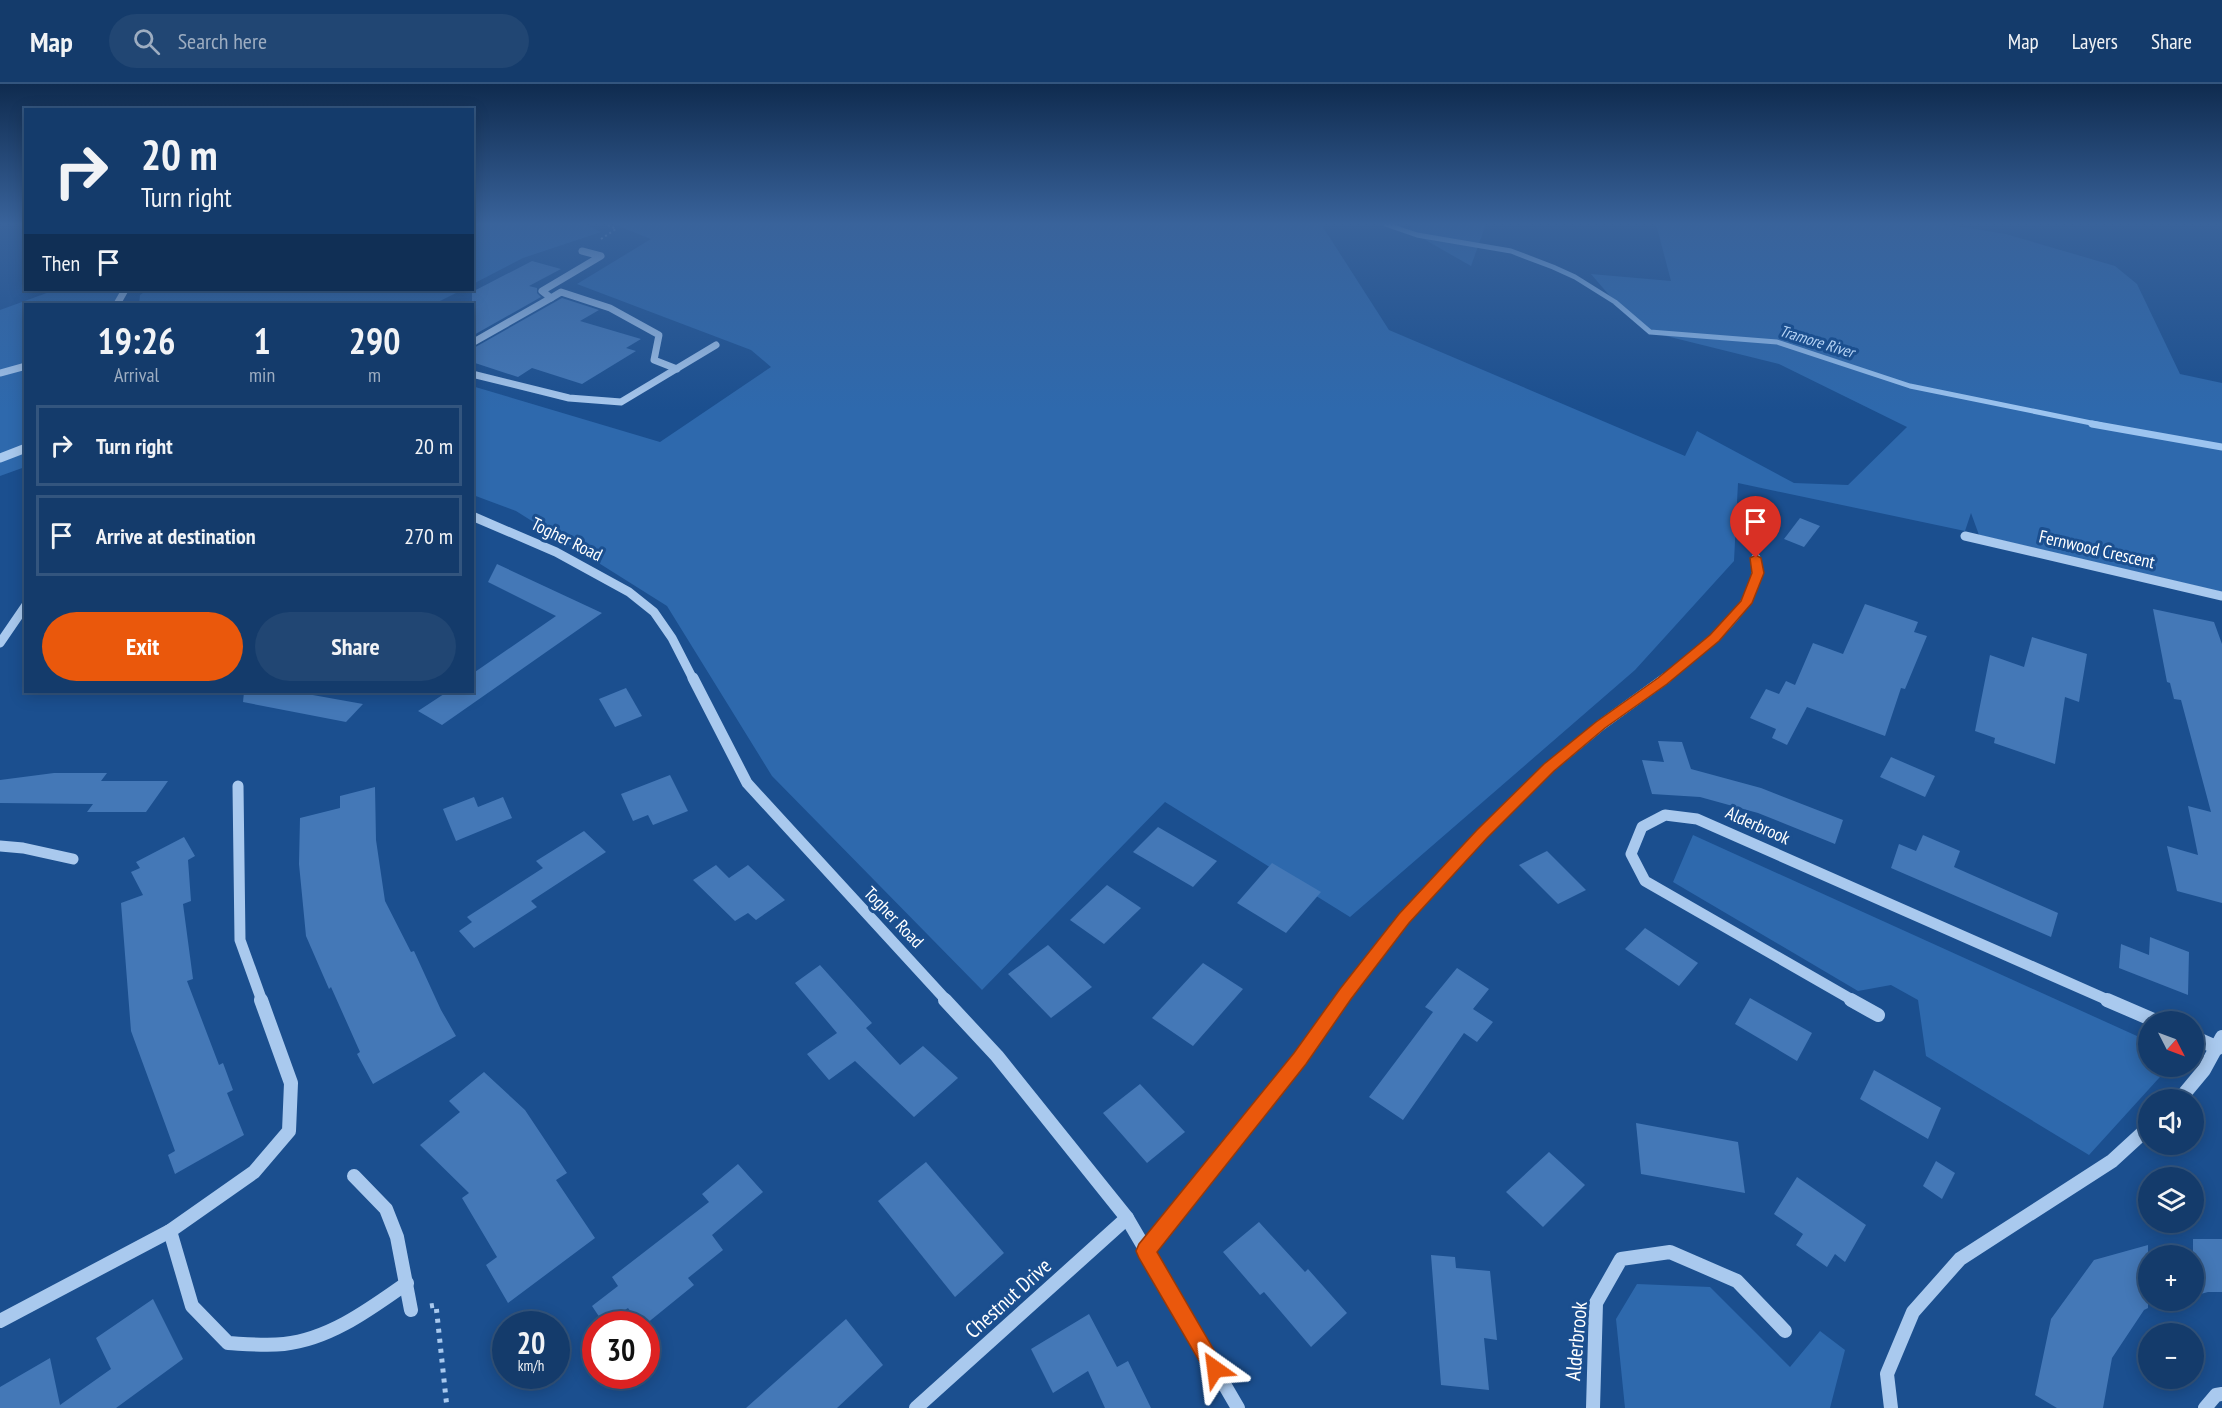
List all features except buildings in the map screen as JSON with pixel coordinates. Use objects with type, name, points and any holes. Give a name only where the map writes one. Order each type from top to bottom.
[{"type":"street","points":[[551,286],[542,291],[551,298]]},
{"type":"street","points":[[474,342],[561,292],[610,308],[659,335],[654,360],[677,369]]},
{"type":"street","points":[[474,374],[569,398],[621,402],[716,345]]},
{"type":"street","points":[[0,373],[24,367]]},
{"type":"street","points":[[0,458],[24,449]]},
{"type":"street","name":"Togher Road","points":[[474,517],[556,552],[629,592],[654,612],[672,638],[747,783],[998,1056],[1127,1218],[1238,1408]]},
{"type":"street","name":"Fernwood Crescent","points":[[1965,536],[2222,596]]},
{"type":"street","points":[[1146,1251],[1300,1058],[1345,994],[1404,919],[1482,834],[1549,768],[1714,638],[1746,603],[1758,573],[1756,558]]},
{"type":"street","points":[[0,644],[24,607]]},
{"type":"street","points":[[0,1321],[170,1231],[254,1172],[289,1131],[291,1083],[240,940],[238,786]]},
{"type":"street","name":"Alderbrook","points":[[1878,1015],[1645,881],[1631,854],[1642,826],[1665,815],[1697,819],[2138,1013]]},
{"type":"street","points":[[0,846],[23,848],[73,859]]},
{"type":"street","points":[[2191,1089],[2220,1042],[2204,1039]]},
{"type":"street","points":[[1891,1408],[1887,1374],[1913,1312],[1960,1259],[2112,1161],[2138,1137]]},
{"type":"street","points":[[354,1176],[386,1209],[397,1237],[411,1310]]},
{"type":"street","name":"Chestnut Drive","points":[[916,1408],[1127,1218]]},
{"type":"street","points":[[170,1231],[192,1306],[228,1344],[285,1344],[325,1333],[361,1314],[407,1283]]},
{"type":"street","name":"Alderbrook","points":[[1593,1408],[1596,1303],[1621,1259],[1670,1252],[1737,1281],[1785,1331]]},
{"type":"street","points":[[2205,1408],[2216,1395],[2222,1394]]},
{"type":"path","points":[[411,1310],[436,1305],[447,1408]]},
{"type":"shaded area","points":[[582,286],[1361,286],[1389,330],[1685,456],[1697,431],[1794,483],[1848,485],[1907,427],[1779,364],[1650,332],[1615,302],[1601,286],[2138,286],[2180,374],[2222,383],[2222,592],[1979,535],[1971,513],[1965,531],[1738,483],[1734,561],[1635,670],[1350,917],[1165,802],[982,990],[772,776],[667,606],[516,511],[474,495],[474,387],[660,442],[771,367],[751,350]]},
{"type":"shaded area","points":[[52,291],[124,291],[118,303],[24,303],[24,467],[0,476],[0,310]]},
{"type":"shaded area","points":[[146,291],[460,291],[436,303],[139,303],[140,295]]},
{"type":"shaded area","points":[[1693,835],[2138,1036],[2138,1077],[2160,1077],[2149,1089],[2138,1089],[2138,1101],[2089,1155],[1926,1056],[1918,1000],[1891,985],[1858,991],[1673,882]]},
{"type":"shaded area","points":[[1637,1284],[1710,1287],[1790,1367],[1820,1331],[1845,1350],[1830,1408],[1625,1408],[1616,1319]]},
{"type":"waterway","name":"Tramore River","points":[[1589,286],[1615,302],[1650,332],[1777,342],[1910,386],[2101,425]]},
{"type":"waterway","name":"Tramore River","points":[[2092,424],[2222,447]]},
{"type":"route","points":[[1215,1369],[1146,1251],[1300,1058],[1345,994],[1404,919],[1482,834],[1549,768],[1714,638],[1746,603],[1758,573],[1756,558]]}]
